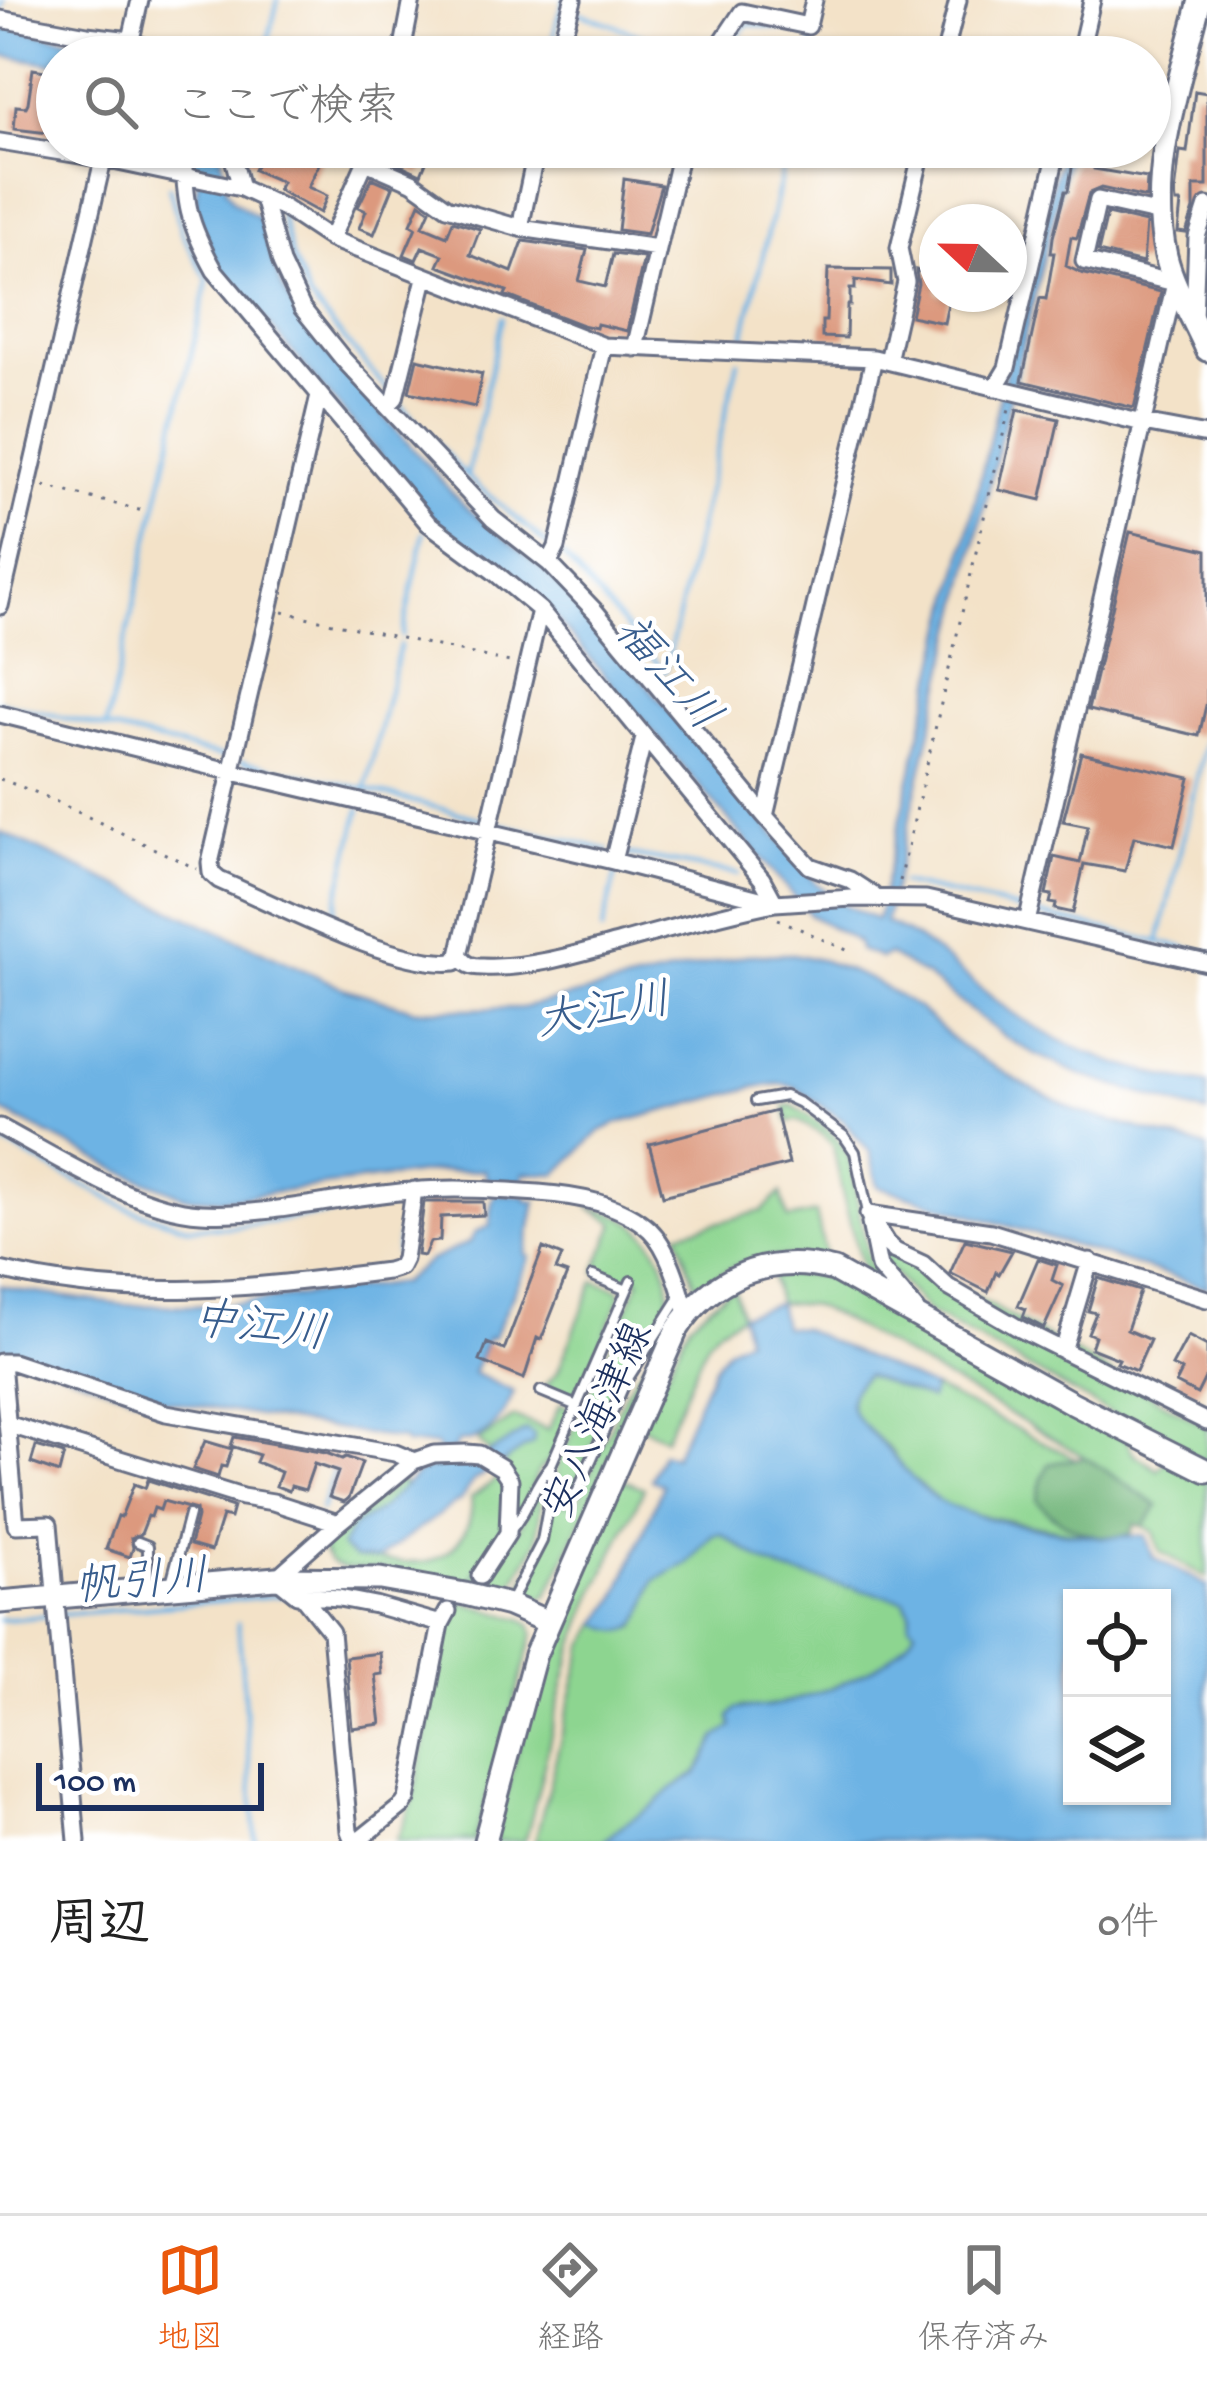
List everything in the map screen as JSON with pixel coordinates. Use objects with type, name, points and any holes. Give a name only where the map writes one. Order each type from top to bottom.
[{"type":"main road","points":[[1171,122],[1200,0]]},
{"type":"main road","points":[[1163,168],[1161,214],[1167,260],[1207,350]]},
{"type":"main road","name":"安八海津線","points":[[485,1841],[523,1692],[548,1622],[684,1304],[721,1283],[757,1268],[814,1264],[833,1270],[1207,1471]]},
{"type":"main road","points":[[0,1602],[57,1601],[276,1579],[380,1579],[509,1605],[548,1622]]},
{"type":"street","points":[[132,36],[140,0]]},
{"type":"street","points":[[405,36],[412,0]]},
{"type":"street","points":[[563,36],[573,0]]},
{"type":"street","points":[[725,36],[744,6],[808,26],[814,0]]},
{"type":"street","points":[[949,36],[958,0]]},
{"type":"street","points":[[1084,36],[1092,0]]},
{"type":"street","points":[[0,19],[90,36]]},
{"type":"street","points":[[0,142],[36,146]]},
{"type":"street","points":[[0,606],[102,168]]},
{"type":"street","points":[[160,168],[262,197],[331,239],[604,346],[881,360],[1207,435]]},
{"type":"street","points":[[184,168],[193,232],[215,271],[428,523],[540,610],[781,903]]},
{"type":"street","points":[[235,168],[239,188]]},
{"type":"street","points":[[331,239],[360,168]]},
{"type":"street","points":[[391,168],[447,207],[520,228],[658,248]]},
{"type":"street","points":[[520,228],[533,168]]},
{"type":"street","points":[[635,348],[676,168]]},
{"type":"street","points":[[766,816],[881,360],[906,282],[899,248],[918,168]]},
{"type":"street","points":[[1002,389],[1053,168]]},
{"type":"street","points":[[262,197],[281,263],[302,308],[343,359],[493,519],[549,563],[595,611],[811,866],[884,897]]},
{"type":"street","points":[[1027,922],[1175,283],[1084,261],[1098,200],[1161,214]]},
{"type":"street","points":[[1194,318],[1197,236],[1207,206]]},
{"type":"street","points":[[387,406],[395,398],[425,278]]},
{"type":"street","points":[[549,563],[557,548],[604,346]]},
{"type":"street","points":[[320,396],[211,873],[353,938],[397,954],[440,964],[455,962],[540,610]]},
{"type":"street","points":[[0,713],[233,772],[614,855],[781,903]]},
{"type":"street","points":[[614,855],[644,738]]},
{"type":"street","points":[[460,956],[464,963],[478,968],[513,966],[573,955],[727,913],[781,903],[884,897],[926,898],[1207,963]]},
{"type":"street","points":[[0,1127],[137,1197],[203,1214],[414,1190],[574,1196],[607,1205],[652,1232],[673,1269],[684,1304]]},
{"type":"street","points":[[0,1270],[40,1280],[177,1292],[248,1289],[387,1271],[400,1267],[404,1259],[414,1190]]},
{"type":"street","points":[[868,1214],[991,1232],[1207,1299]]},
{"type":"street","points":[[868,1214],[879,1267],[924,1319]]},
{"type":"street","points":[[868,1214],[887,1244],[923,1264],[948,1287],[1207,1422]]},
{"type":"street","points":[[1064,1351],[1090,1261]]},
{"type":"street","points":[[77,1841],[49,1524],[16,1525],[1,1362],[166,1413],[395,1453],[414,1461]]},
{"type":"street","points":[[7,1424],[338,1523]]},
{"type":"street","points":[[303,1597],[331,1632],[349,1832],[356,1841],[407,1798],[444,1617],[339,1598],[303,1597],[276,1579],[414,1461],[434,1454],[479,1454],[502,1468],[510,1480],[508,1533],[480,1576]]},
{"type":"lane","points":[[756,1101],[785,1096],[844,1136],[855,1152],[868,1214]]},
{"type":"lane","points":[[508,1533],[522,1518],[540,1476],[551,1465],[629,1285],[592,1276]]},
{"type":"lane","points":[[550,1491],[576,1495],[625,1383],[684,1304]]},
{"type":"lane","points":[[541,1391],[577,1406]]},
{"type":"lane","points":[[509,1605],[542,1541],[551,1465]]},
{"type":"lane","points":[[159,1589],[189,1515]]},
{"type":"lane","points":[[138,1542],[148,1546],[159,1589]]},
{"type":"path","points":[[884,897],[1002,389]]},
{"type":"path","points":[[29,482],[147,512]]},
{"type":"path","points":[[270,610],[527,666]]},
{"type":"path","points":[[0,778],[196,868],[211,868]]},
{"type":"path","points":[[781,903],[776,918],[853,953]]},
{"type":"green space","points":[[791,1105],[825,1127],[849,1158],[869,1262],[886,1287],[863,1271],[833,1145],[797,1120],[789,1122],[785,1106]]},
{"type":"green space","points":[[781,1193],[788,1219],[816,1213],[823,1258],[758,1259],[730,1268],[700,1287],[694,1283],[678,1233],[762,1211]]},
{"type":"green space","points":[[587,1206],[620,1216],[645,1233],[665,1269],[669,1296],[623,1376],[577,1480],[572,1487],[562,1487],[557,1467],[640,1280],[631,1276],[623,1282],[595,1272],[615,1223]]},
{"type":"green space","points":[[885,1246],[1207,1427],[1207,1462],[928,1312],[888,1267],[880,1253]]},
{"type":"green space","points":[[771,1273],[825,1276],[1126,1439],[1133,1453],[1158,1470],[1167,1461],[1207,1480],[1207,1578],[1160,1551],[1154,1533],[1143,1527],[1158,1506],[1085,1457],[834,1315],[809,1305],[778,1303]]},
{"type":"green space","points":[[594,1281],[619,1289],[621,1296],[579,1394],[572,1397],[545,1386],[558,1371]]},
{"type":"green space","points":[[733,1286],[741,1315],[708,1340],[665,1438],[641,1426],[690,1322]]},
{"type":"green space","points":[[669,1324],[547,1596],[528,1602],[517,1597],[544,1543],[551,1503],[577,1504],[626,1391]]},
{"type":"green space","points":[[866,1375],[930,1399],[934,1388],[1077,1459],[1049,1464],[1050,1515],[1093,1536],[961,1512],[936,1499],[853,1416],[850,1399]]},
{"type":"green space","points":[[560,1404],[572,1409],[551,1459],[539,1470],[517,1513],[512,1508],[505,1461],[533,1443],[526,1430],[490,1453],[478,1441],[514,1417],[548,1430]]},
{"type":"green space","points":[[1085,1457],[1158,1506],[1143,1527],[1135,1524],[1131,1534],[1118,1537],[1093,1535],[1056,1518],[1037,1501],[1049,1464]]},
{"type":"green space","points":[[499,1477],[505,1481],[503,1525],[497,1544],[473,1576],[506,1549],[543,1480],[537,1541],[509,1592],[502,1596],[428,1576],[343,1569],[323,1551],[326,1541],[399,1479],[404,1487],[352,1528],[355,1558],[407,1563],[435,1559],[466,1530],[471,1498]]},
{"type":"green space","points":[[617,1477],[644,1488],[573,1650],[525,1841],[495,1841],[535,1681]]},
{"type":"green space","points":[[721,1534],[787,1572],[904,1600],[913,1635],[885,1661],[835,1686],[781,1704],[742,1707],[732,1727],[717,1737],[697,1773],[604,1841],[535,1841],[584,1646],[598,1624],[620,1631],[636,1627],[655,1580],[688,1563],[713,1535]]},
{"type":"green space","points":[[458,1601],[522,1619],[534,1633],[474,1841],[396,1841],[412,1804],[450,1620],[460,1610]]},
{"type":"water","points":[[0,26],[53,36],[36,36],[36,61],[0,55]]},
{"type":"water","points":[[196,168],[223,168],[226,189],[233,201],[259,218],[281,286],[329,355],[463,505],[545,571],[815,882],[841,903],[877,920],[1003,383],[1021,312],[1027,312],[1027,287],[1057,168],[1065,168],[885,922],[922,942],[1022,1019],[1065,1043],[1135,1069],[1207,1084],[1207,1114],[1084,1076],[1037,1055],[1006,1038],[926,976],[888,954],[881,958],[859,950],[858,942],[810,915],[536,595],[436,521],[215,261],[195,208]]},
{"type":"water","name":"大江川","points":[[0,832],[346,989],[416,1010],[522,1008],[746,955],[794,954],[824,961],[872,980],[918,1008],[960,1046],[1079,1112],[1207,1148],[1207,1288],[878,1186],[870,1152],[844,1121],[795,1087],[781,1084],[618,1123],[600,1131],[557,1174],[524,1173],[523,1181],[486,1180],[485,1170],[430,1172],[223,1199],[186,1197],[121,1171],[0,1110]]},
{"type":"water","name":"中江川","points":[[495,1195],[536,1201],[526,1255],[530,1257],[473,1373],[514,1392],[493,1426],[457,1442],[454,1450],[438,1451],[436,1445],[405,1444],[132,1395],[0,1349],[0,1285],[123,1305],[192,1306],[401,1283],[490,1225]]},
{"type":"water","points":[[778,1303],[783,1327],[801,1328],[933,1388],[930,1399],[866,1375],[850,1399],[859,1420],[938,1500],[970,1513],[1041,1529],[1146,1537],[1153,1557],[1207,1586],[1207,1841],[604,1841],[697,1774],[717,1737],[732,1727],[730,1717],[736,1709],[790,1702],[852,1679],[891,1656],[915,1629],[904,1600],[787,1572],[721,1534],[713,1535],[688,1563],[655,1580],[632,1628],[613,1630],[598,1624],[617,1597],[663,1485],[651,1479],[662,1453],[674,1457],[714,1366],[728,1348],[746,1338],[741,1315]]},
{"type":"water","points":[[526,1430],[534,1435],[533,1443],[473,1481],[461,1499],[377,1559],[354,1558],[341,1547],[352,1528],[418,1473],[440,1465],[439,1459],[451,1458],[450,1465],[471,1465]]},
{"type":"building","points":[[36,70],[36,132],[14,129],[16,106],[28,103]]},
{"type":"building","points":[[1195,91],[1207,93],[1207,186],[1194,186],[1194,209],[1186,233],[1178,232],[1181,203],[1176,203],[1175,193],[1180,151],[1187,152]]},
{"type":"building","points":[[317,168],[308,187],[327,196],[320,213],[278,190],[282,182],[254,170]]},
{"type":"building","points":[[1072,168],[1147,178],[1146,198],[1101,188],[1089,193],[1077,238],[1071,237],[1066,266],[1161,292],[1134,408],[1022,381],[1040,298],[1046,299],[1053,237]]},
{"type":"building","points":[[372,178],[393,187],[374,234],[359,228],[366,211],[358,207]]},
{"type":"building","points":[[624,179],[661,185],[647,234],[618,230]]},
{"type":"building","points":[[420,203],[430,210],[423,226],[447,236],[453,221],[480,229],[470,255],[512,272],[523,241],[587,250],[579,281],[605,287],[613,254],[644,258],[627,331],[582,325],[505,295],[507,291],[438,266],[443,255],[422,247],[416,260],[404,255]]},
{"type":"building","points":[[1107,214],[1146,223],[1143,263],[1098,252]]},
{"type":"building","points":[[828,269],[891,270],[891,285],[855,280],[847,305],[846,338],[822,337]]},
{"type":"building","points":[[916,270],[919,271],[919,312],[946,312],[944,323],[911,316]]},
{"type":"building","points":[[417,359],[482,374],[475,407],[409,392]]},
{"type":"building","points":[[1017,410],[1059,419],[1041,500],[999,490]]},
{"type":"building","points":[[1130,532],[1207,550],[1207,701],[1199,736],[1088,710]]},
{"type":"building","points":[[1081,753],[1190,778],[1174,846],[1134,837],[1125,871],[1084,864],[1073,913],[1055,909],[1056,904],[1050,903],[1052,895],[1046,894],[1054,857],[1080,863],[1088,826],[1063,821]]},
{"type":"building","points":[[776,1111],[789,1164],[663,1196],[649,1144]]},
{"type":"building","points":[[424,1202],[483,1202],[484,1215],[441,1217],[440,1241],[430,1242],[424,1256],[417,1255]]},
{"type":"building","points":[[965,1240],[1012,1251],[988,1292],[950,1273]]},
{"type":"building","points":[[543,1248],[562,1256],[556,1270],[567,1274],[524,1379],[480,1361],[487,1343],[504,1350]]},
{"type":"building","points":[[1038,1259],[1057,1265],[1052,1280],[1063,1286],[1044,1328],[1023,1317],[1026,1309],[1018,1306]]},
{"type":"building","points":[[1098,1278],[1140,1291],[1127,1330],[1150,1340],[1136,1371],[1091,1348],[1095,1336],[1088,1333],[1096,1313],[1088,1311]]},
{"type":"building","points":[[1188,1336],[1207,1346],[1207,1374],[1197,1394],[1176,1383],[1182,1371],[1172,1366]]},
{"type":"building","points":[[234,1437],[362,1463],[344,1502],[329,1497],[338,1472],[314,1464],[305,1490],[291,1486],[289,1491],[276,1486],[281,1472],[256,1462],[259,1455],[231,1446]]},
{"type":"building","points":[[205,1441],[232,1449],[218,1477],[193,1469]]},
{"type":"building","points":[[36,1446],[64,1454],[59,1473],[31,1463]]},
{"type":"building","points":[[148,1480],[233,1507],[230,1518],[222,1516],[211,1551],[190,1545],[196,1510],[163,1501],[160,1510],[154,1508],[148,1516],[141,1534],[131,1538],[130,1557],[106,1549],[134,1484],[145,1488]]},
{"type":"building","points":[[380,1653],[382,1674],[375,1675],[381,1724],[352,1728],[346,1657]]},
{"type":"waterway","points":[[1,9],[3,0]]},
{"type":"waterway","points":[[269,36],[278,0]]},
{"type":"waterway","points":[[554,36],[565,0]]},
{"type":"waterway","points":[[814,36],[822,0]]},
{"type":"waterway","points":[[575,11],[643,36]]},
{"type":"waterway","points":[[738,36],[747,24],[790,30]]},
{"type":"waterway","points":[[246,168],[247,180]]},
{"type":"waterway","points":[[742,345],[783,168]]},
{"type":"waterway","points":[[106,726],[208,281],[182,233],[169,187]]},
{"type":"waterway","points":[[281,215],[309,298],[392,395]]},
{"type":"waterway","points":[[467,476],[502,318]]},
{"type":"waterway","name":"福江川","points":[[665,672],[738,361]]},
{"type":"waterway","points":[[403,407],[467,477],[550,547]]},
{"type":"waterway","points":[[402,636],[424,533]]},
{"type":"waterway","name":"福江川","points":[[563,556],[665,672]]},
{"type":"waterway","points":[[365,791],[400,645]]},
{"type":"waterway","points":[[0,702],[228,758]]},
{"type":"waterway","points":[[1159,942],[1207,735]]},
{"type":"waterway","points":[[241,761],[485,820]]},
{"type":"waterway","points":[[334,914],[360,809]]},
{"type":"waterway","points":[[500,824],[608,850]]},
{"type":"waterway","points":[[620,853],[738,874]]},
{"type":"waterway","points":[[602,931],[617,869]]},
{"type":"waterway","points":[[902,883],[1022,910]]},
{"type":"waterway","points":[[1036,914],[1207,953]]},
{"type":"waterway","points":[[0,1141],[129,1209],[187,1227],[229,1227],[396,1205],[401,1216],[396,1254]]},
{"type":"waterway","points":[[321,1510],[334,1470]]},
{"type":"waterway","name":"帆引川","points":[[0,1620],[286,1595]]},
{"type":"waterway","points":[[238,1623],[256,1841]]}]
